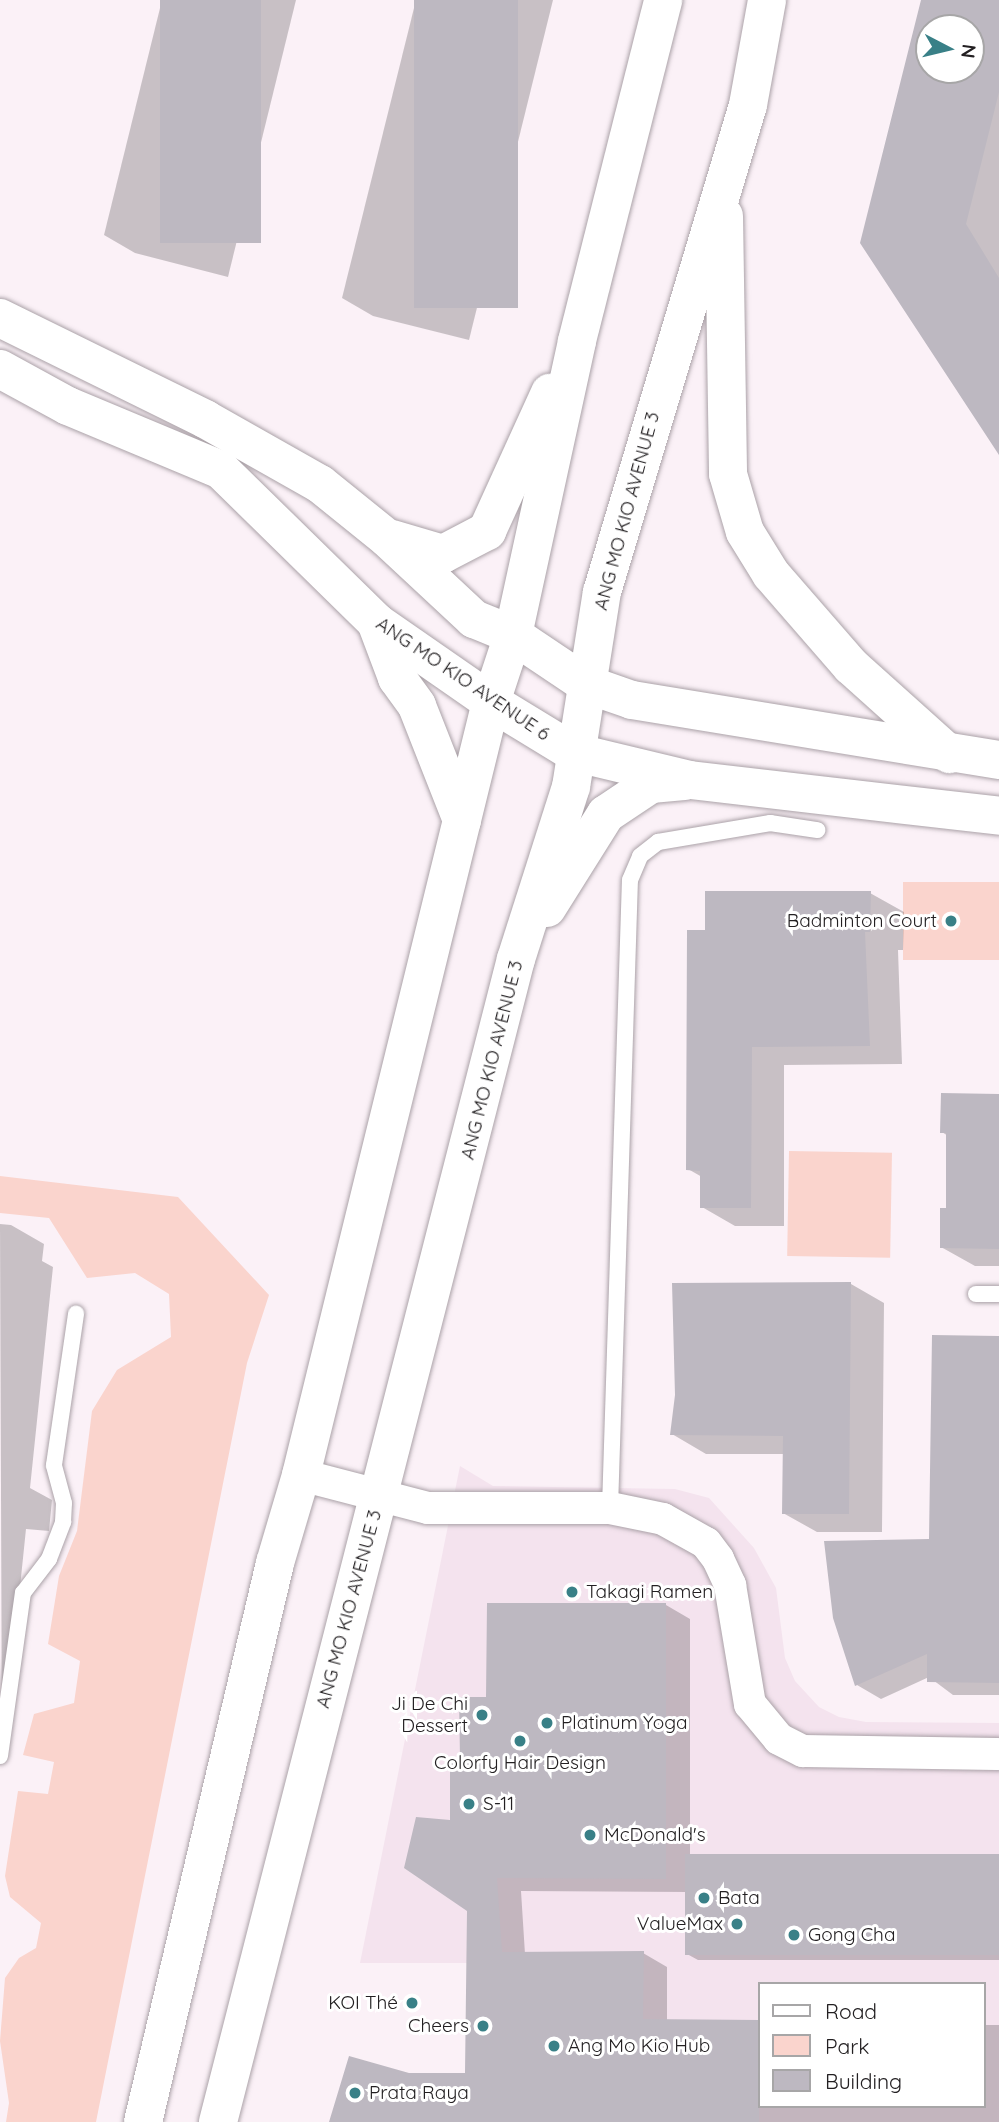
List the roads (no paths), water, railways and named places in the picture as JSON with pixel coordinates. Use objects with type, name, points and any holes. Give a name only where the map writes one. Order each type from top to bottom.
[{"type":"main road","points":[[143,2122],[275,1563],[301,1475],[491,702],[513,635],[577,341],[663,0]]},
{"type":"main road","name":"ANG MO KIO AVENUE 3","points":[[218,2122],[516,959],[571,787],[573,752],[602,592],[724,175],[748,105],[767,0]]},
{"type":"main road","points":[[724,175],[728,474],[745,532],[771,574],[851,666],[949,754]]},
{"type":"main road","points":[[0,318],[205,419],[320,484],[387,538],[474,619],[513,635],[586,684],[632,700],[949,754],[999,760]]},
{"type":"main road","points":[[387,538],[443,554],[487,531],[577,341]]},
{"type":"main road","name":"ANG MO KIO AVENUE 6","points":[[0,369],[68,407],[221,470],[376,622],[491,702],[573,752],[690,780],[999,816]]},
{"type":"main road","points":[[376,622],[397,678],[417,706],[462,820]]},
{"type":"main road","points":[[516,959],[606,814],[651,785],[690,780]]},
{"type":"street","points":[[301,1475],[428,1508],[610,1508],[663,1519],[706,1543],[718,1559],[730,1585],[750,1704],[779,1739],[803,1751],[999,1754]]},
{"type":"lane","points":[[610,1508],[630,880],[640,856],[659,842],[770,823],[817,830]]},
{"type":"lane","points":[[976,1294],[999,1294]]},
{"type":"lane","points":[[0,1756],[23,1593],[49,1559],[63,1522],[64,1503],[54,1465],[76,1314]]},
{"type":"place","name":"Badminton Court","points":[[951,921]]},
{"type":"place","name":"Takagi Ramen","points":[[572,1592]]},
{"type":"place","name":"Ji De Chi Dessert","points":[[482,1715]]},
{"type":"place","name":"Platinum Yoga","points":[[547,1723]]},
{"type":"place","name":"Colorfy Hair Design","points":[[520,1741]]},
{"type":"place","name":"S-11","points":[[469,1804]]},
{"type":"place","name":"McDonald's","points":[[590,1835]]},
{"type":"place","name":"Bata","points":[[704,1898]]},
{"type":"place","name":"ValueMax","points":[[737,1924]]},
{"type":"place","name":"Gong Cha","points":[[794,1935]]},
{"type":"place","name":"KOI Thé","points":[[412,2003]]},
{"type":"place","name":"Cheers","points":[[483,2026]]},
{"type":"place","name":"Ang Mo Kio Hub","points":[[554,2046]]},
{"type":"place","name":"Prata Raya","points":[[355,2093]]}]
